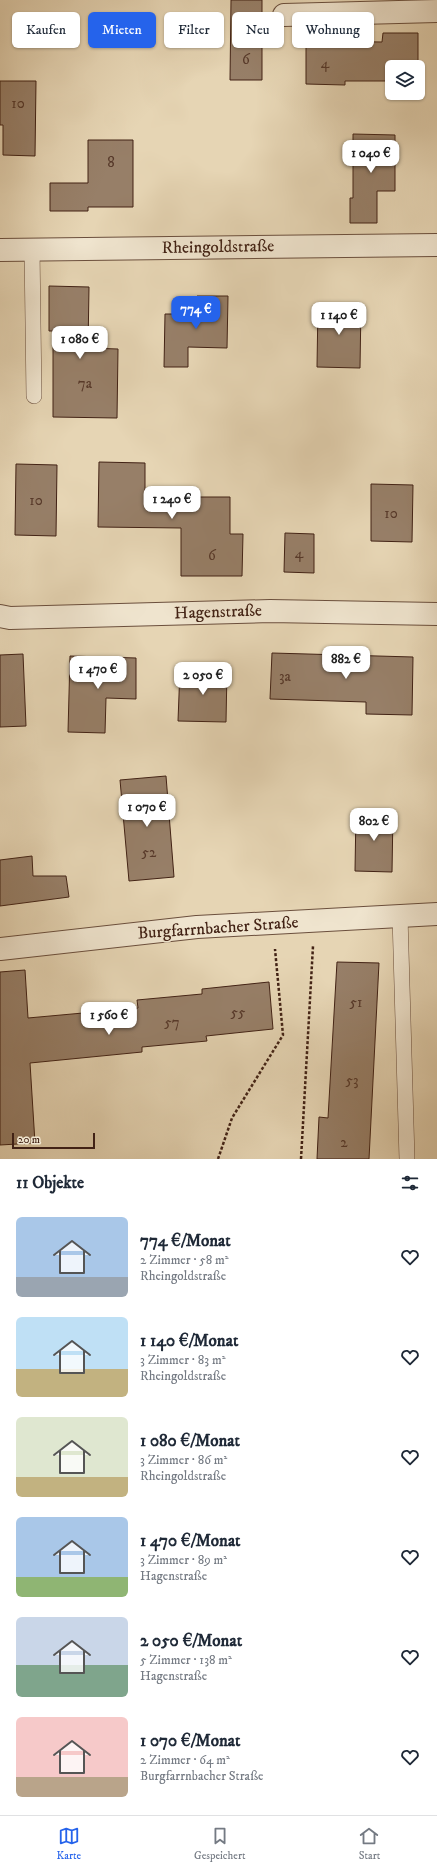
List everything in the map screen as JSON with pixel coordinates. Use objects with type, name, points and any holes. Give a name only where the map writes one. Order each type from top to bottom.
[{"type":"street","points":[[284,15],[437,11]]},
{"type":"street","name":"Rheingoldstraße","points":[[0,250],[437,245]]},
{"type":"street","name":"Hagenstraße","points":[[0,616],[10,618],[270,611],[437,614]]},
{"type":"street","name":"Burgfarrnbacher Straße","points":[[0,949],[197,927],[315,922],[437,914]]},
{"type":"lane","points":[[32,249],[34,396]]},
{"type":"lane","points":[[400,916],[407,1159]]},
{"type":"path","points":[[301,1159],[315,922]]},
{"type":"path","points":[[218,1159],[232,1118],[283,1035],[272,924]]},
{"type":"building","points":[[231,0],[262,0],[262,12],[232,12],[232,48],[262,48],[262,80],[230,80]]},
{"type":"building","points":[[383,33],[418,33],[418,60],[385,60],[385,81],[345,81],[345,85],[306,84],[306,48],[374,48],[374,42],[382,42]]},
{"type":"building","points":[[0,81],[36,81],[35,156],[3,155],[3,125],[0,125]]},
{"type":"building","points":[[353,134],[395,135],[395,191],[377,191],[377,223],[350,223],[350,198],[353,198]]},
{"type":"building","points":[[88,140],[133,140],[133,207],[88,207],[88,211],[50,211],[50,183],[88,183]]},
{"type":"building","points":[[49,286],[89,287],[88,348],[118,349],[117,418],[53,417],[53,331],[49,331]]},
{"type":"building","points":[[197,296],[228,296],[227,348],[188,347],[188,367],[164,367],[165,314],[197,314]]},
{"type":"building","points":[[318,304],[361,305],[360,368],[317,367]]},
{"type":"building","points":[[99,462],[145,463],[145,497],[230,497],[230,534],[243,534],[242,576],[181,576],[181,528],[98,527]]},
{"type":"building","points":[[16,464],[57,465],[56,536],[15,535]]},
{"type":"building","points":[[371,484],[413,485],[412,542],[371,541]]},
{"type":"building","points":[[285,533],[314,534],[314,573],[284,572]]},
{"type":"building","points":[[272,653],[413,657],[412,715],[366,714],[366,702],[270,699]]},
{"type":"building","points":[[23,654],[26,726],[0,727],[0,655]]},
{"type":"building","points":[[70,656],[136,658],[136,699],[106,698],[105,733],[68,732]]},
{"type":"building","points":[[180,669],[227,670],[226,722],[178,721]]},
{"type":"building","points":[[166,776],[174,877],[129,881],[120,780]]},
{"type":"building","points":[[356,811],[393,812],[392,872],[355,871]]},
{"type":"building","points":[[32,856],[33,876],[66,876],[69,897],[0,906],[0,860]]},
{"type":"building","points":[[337,962],[379,963],[369,1159],[317,1159],[319,1117],[328,1118]]},
{"type":"building","points":[[25,970],[28,1018],[138,1008],[137,1000],[202,994],[202,989],[269,982],[273,1029],[206,1036],[207,1041],[142,1047],[142,1052],[30,1063],[35,1143],[0,1145],[0,972]]}]
